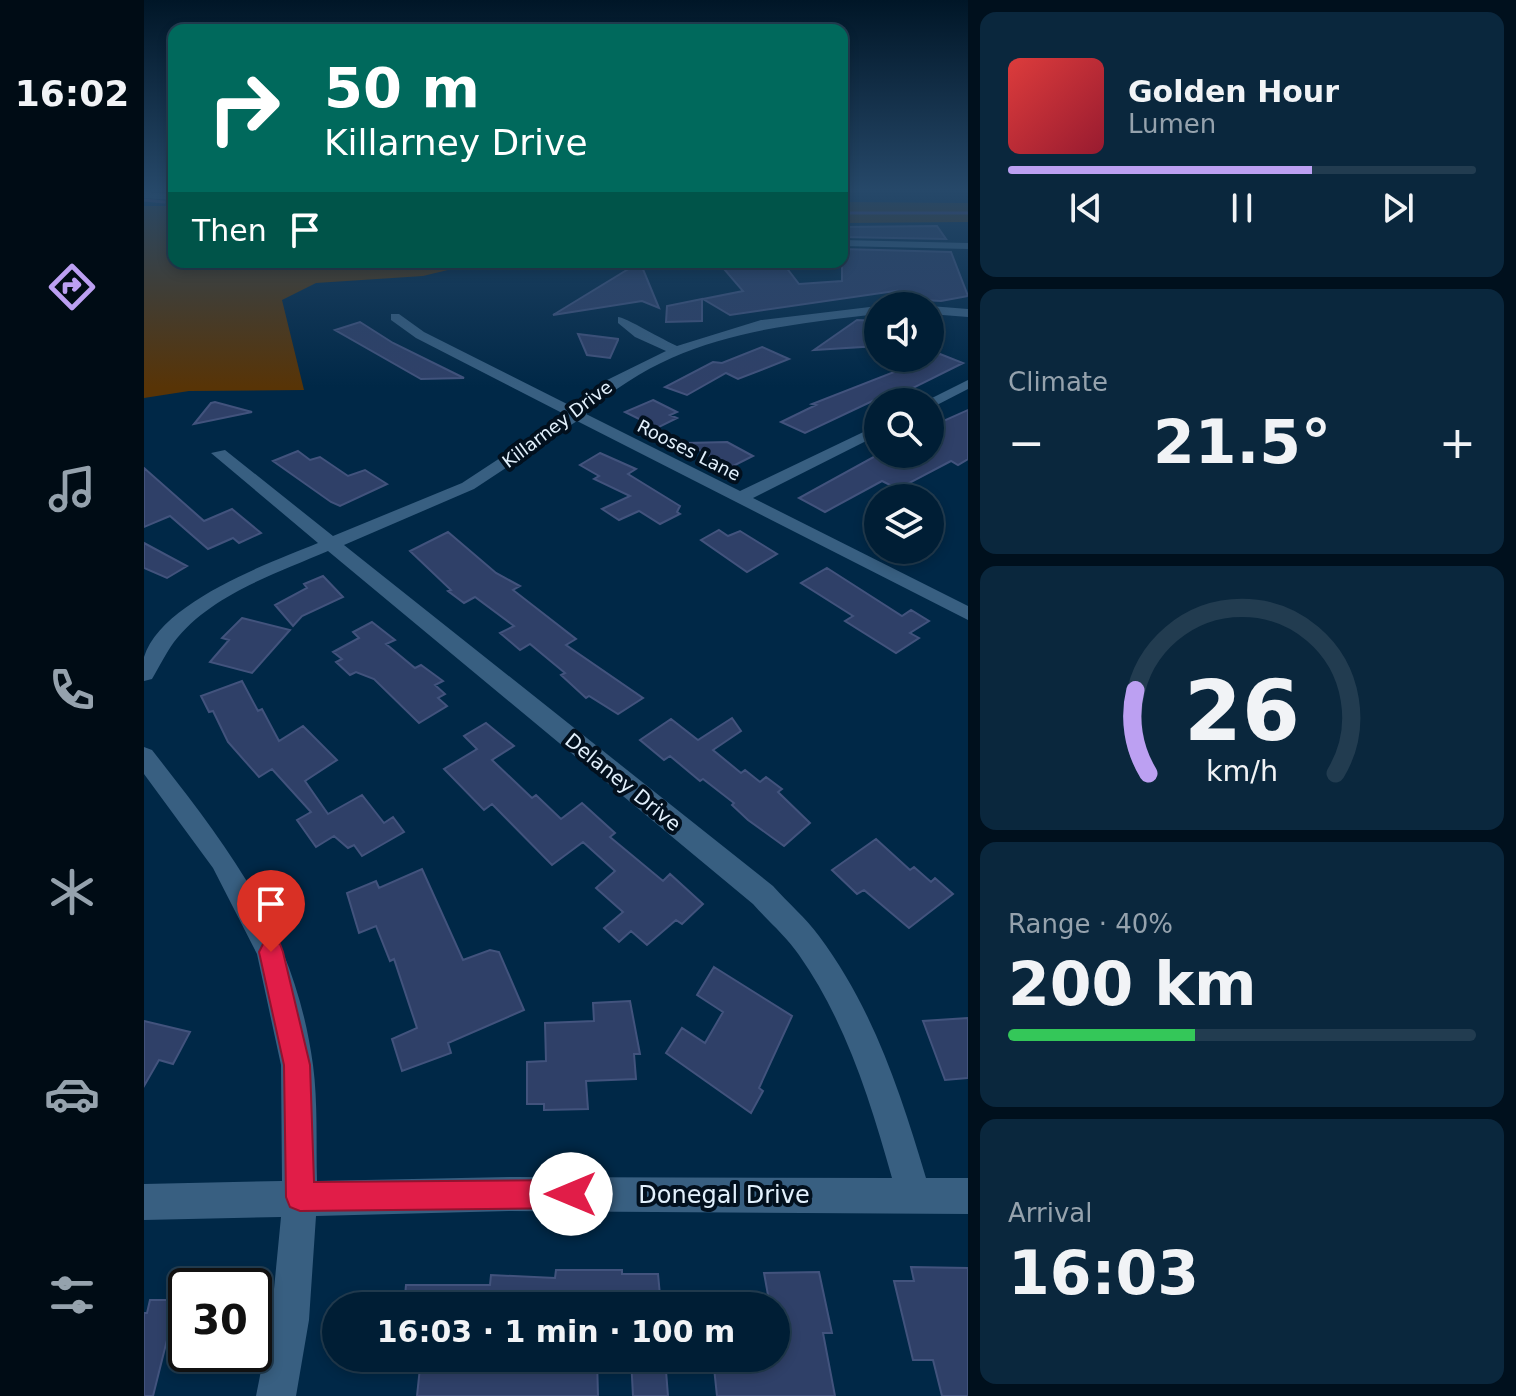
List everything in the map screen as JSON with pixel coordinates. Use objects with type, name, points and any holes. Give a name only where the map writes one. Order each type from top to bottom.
[{"type":"street","points":[[944,311],[968,313]]},
{"type":"street","name":"Killarney Drive","points":[[144,674],[167,637],[191,613],[244,580],[468,486],[576,415],[612,383],[675,350],[761,324],[864,312]]},
{"type":"street","name":"Rooses Lane","points":[[395,317],[420,335],[968,614]]},
{"type":"street","points":[[622,320],[639,334],[675,350]]},
{"type":"street","points":[[944,396],[968,384]]},
{"type":"street","points":[[740,498],[864,436]]},
{"type":"street","name":"Delaney Drive","points":[[219,453],[763,895],[804,939],[836,984],[869,1048],[914,1195]]},
{"type":"street","points":[[144,756],[222,860],[271,952],[297,1065],[300,1197],[290,1320],[276,1396]]},
{"type":"street","name":"Donegal Drive","points":[[144,1202],[300,1197],[968,1196]]},
{"type":"shaded area","points":[[144,256],[168,256],[168,268],[456,268],[423,276],[316,283],[282,300],[304,390],[189,391],[144,398]]},
{"type":"building","points":[[848,256],[953,256],[968,296],[944,300],[944,292],[864,292],[864,296],[730,315],[703,299],[743,291],[723,268],[787,268],[799,284],[842,281],[842,268],[848,268]]},
{"type":"building","points":[[630,268],[642,268],[659,308],[642,301],[553,315]]},
{"type":"building","points":[[702,299],[702,321],[666,322],[667,306]]},
{"type":"building","points":[[857,320],[864,320],[864,347],[814,350]]},
{"type":"building","points":[[360,322],[393,343],[464,378],[421,379],[335,330]]},
{"type":"building","points":[[578,334],[618,340],[610,358],[587,355]]},
{"type":"building","points":[[762,347],[789,359],[738,379],[726,373],[687,395],[665,387],[713,362],[722,363]]},
{"type":"building","points":[[944,356],[963,363],[913,388],[864,388],[864,405],[805,433],[781,422],[816,405],[812,404],[894,372],[944,372]]},
{"type":"building","points":[[653,400],[677,412],[670,415],[677,418],[657,428],[625,412]]},
{"type":"building","points":[[215,402],[252,412],[194,424]]},
{"type":"building","points":[[968,410],[968,459],[958,465],[951,461],[944,465],[944,421]]},
{"type":"building","points":[[727,442],[753,456],[729,468],[688,443]]},
{"type":"building","points":[[298,451],[310,460],[320,457],[348,476],[365,470],[387,484],[340,506],[273,461]]},
{"type":"building","points":[[600,453],[636,469],[628,474],[680,506],[677,512],[680,514],[660,524],[639,511],[619,520],[602,509],[630,496],[594,479],[599,476],[580,465]]},
{"type":"building","points":[[864,462],[864,468],[938,468],[907,484],[882,481],[864,484],[864,491],[825,512],[799,498]]},
{"type":"building","points":[[144,468],[204,521],[232,509],[261,533],[239,543],[233,538],[208,549],[170,516],[144,527]]},
{"type":"building","points":[[719,530],[728,536],[740,531],[777,554],[747,572],[701,540]]},
{"type":"building","points":[[448,532],[496,573],[520,586],[513,590],[576,639],[566,645],[643,698],[618,714],[589,696],[586,698],[561,675],[565,673],[530,644],[520,650],[500,633],[514,626],[475,597],[464,603],[448,591],[451,590],[410,551]]},
{"type":"building","points":[[144,543],[187,566],[167,578],[144,568]]},
{"type":"building","points":[[827,568],[902,616],[911,610],[929,621],[910,633],[919,638],[896,653],[845,621],[853,616],[801,583]]},
{"type":"building","points":[[323,576],[343,597],[302,616],[293,626],[275,605],[307,588],[304,584]]},
{"type":"building","points":[[242,618],[290,630],[252,673],[210,662],[229,640],[222,638]]},
{"type":"building","points":[[372,622],[395,640],[386,644],[415,668],[421,665],[443,681],[435,685],[445,694],[438,698],[447,706],[419,723],[374,679],[356,672],[350,675],[336,662],[342,659],[333,652],[359,638],[353,632]]},
{"type":"building","points":[[242,681],[279,741],[303,726],[337,760],[305,781],[328,814],[362,795],[384,823],[393,817],[404,832],[362,856],[354,845],[348,848],[334,836],[316,847],[297,820],[311,812],[272,769],[259,777],[228,742],[213,711],[209,712],[201,696]]},
{"type":"building","points":[[732,718],[741,731],[713,750],[741,773],[745,770],[760,782],[766,777],[782,789],[778,792],[810,823],[784,846],[748,820],[732,805],[734,803],[703,779],[700,781],[670,756],[664,760],[640,740],[671,719],[698,740]]},
{"type":"building","points":[[486,723],[514,746],[492,760],[532,798],[536,795],[561,819],[582,803],[615,833],[610,837],[663,881],[670,874],[703,904],[682,924],[676,920],[647,945],[631,931],[619,942],[604,928],[623,912],[596,888],[615,871],[583,842],[552,865],[492,804],[484,810],[444,769],[477,749],[464,736]]},
{"type":"building","points":[[876,839],[910,870],[914,867],[931,882],[935,878],[953,894],[909,928],[864,890],[857,894],[832,870]]},
{"type":"building","points":[[422,869],[463,960],[490,950],[499,952],[524,1010],[448,1043],[451,1053],[402,1071],[392,1039],[417,1028],[394,959],[390,961],[376,926],[359,933],[347,893],[376,881],[379,888]]},
{"type":"building","points":[[714,967],[792,1016],[759,1088],[763,1091],[751,1113],[666,1053],[682,1028],[705,1043],[723,1012],[697,995]]},
{"type":"building","points":[[630,1001],[640,1054],[634,1054],[636,1079],[586,1081],[588,1109],[544,1110],[544,1104],[527,1104],[527,1062],[546,1061],[545,1023],[594,1021],[593,1003]]},
{"type":"building","points":[[968,1018],[968,1078],[945,1080],[923,1021]]},
{"type":"building","points":[[144,1021],[190,1032],[173,1064],[159,1060],[144,1086]]},
{"type":"building","points":[[911,1267],[968,1268],[968,1396],[942,1396],[933,1360],[913,1360],[894,1281],[914,1281]]},
{"type":"building","points":[[556,1270],[622,1270],[622,1274],[658,1274],[660,1292],[405,1292],[406,1285],[490,1285],[491,1275],[555,1278]]},
{"type":"building","points":[[819,1272],[832,1333],[823,1333],[835,1396],[717,1396],[714,1372],[790,1372],[790,1292],[767,1292],[764,1273]]},
{"type":"building","points":[[150,1300],[168,1300],[168,1336],[153,1396],[144,1396],[144,1313],[147,1313]]},
{"type":"building","points":[[420,1372],[597,1372],[598,1396],[417,1396]]},
{"type":"building","points":[[632,1372],[666,1372],[668,1396],[633,1396]]},
{"type":"route","points":[[271,952],[297,1065],[300,1197],[571,1194]]}]
